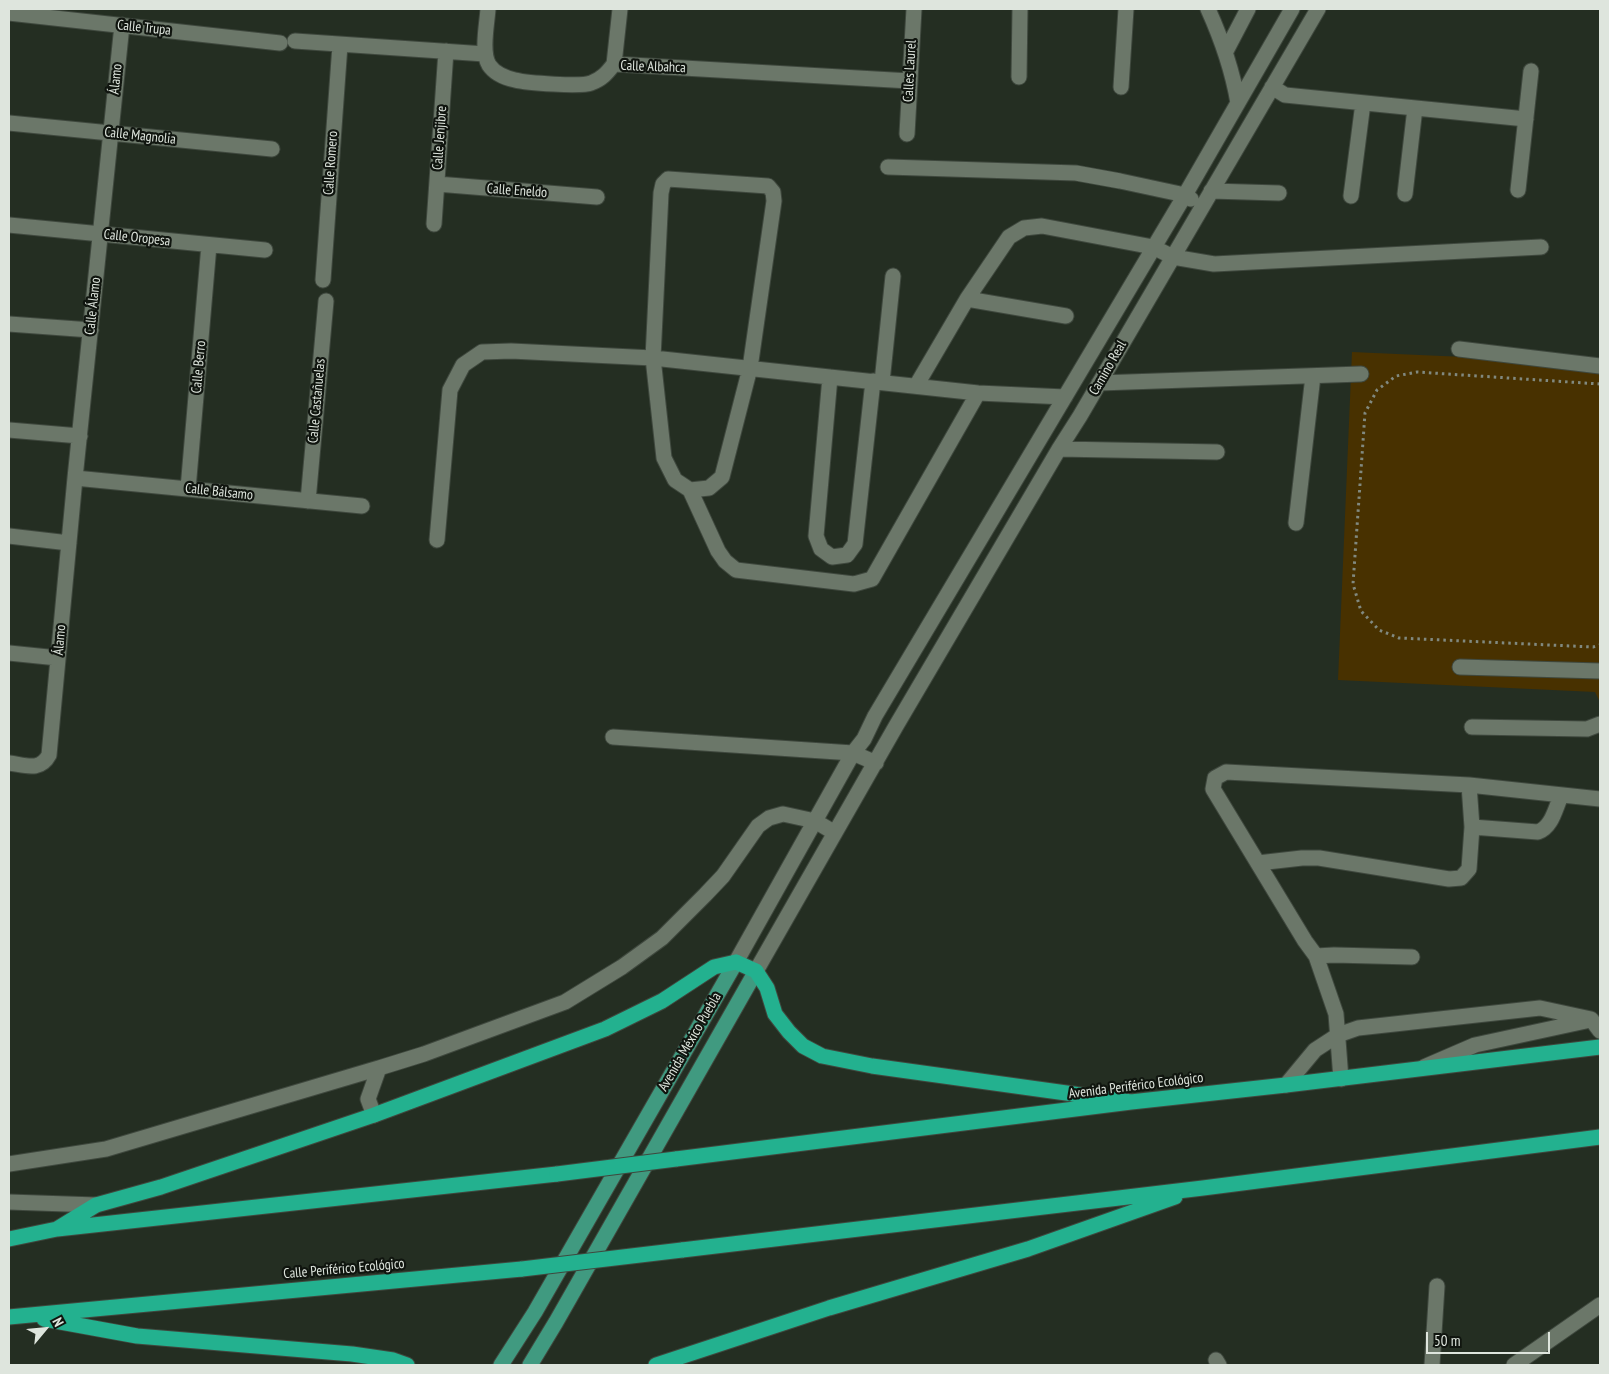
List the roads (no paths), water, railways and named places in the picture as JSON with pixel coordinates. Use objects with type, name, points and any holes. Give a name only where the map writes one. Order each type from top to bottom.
[{"type":"highway","points":[[9,1239],[57,1229],[96,1205],[161,1187],[374,1115],[605,1029],[662,1001],[714,967],[736,962],[756,971],[767,988],[775,1014],[803,1046],[822,1056],[872,1066],[1131,1102]]},
{"type":"highway","name":"Avenida Periférico Ecológico","points":[[57,1229],[557,1174],[1131,1102],[1600,1047]]},
{"type":"highway","points":[[656,1365],[829,1308],[1028,1249],[1203,1188],[1600,1137]]},
{"type":"highway","name":"Calle Periférico Ecológico","points":[[9,1318],[522,1269],[1203,1188]]},
{"type":"highway","points":[[26,1315],[137,1336],[352,1354],[393,1360],[408,1365]]},
{"type":"main road","name":"Avenida México Puebla","points":[[502,1365],[540,1304],[736,962]]},
{"type":"main road","name":"Avenida México Puebla","points":[[530,1365],[756,971]]},
{"type":"street","points":[[296,41],[485,54],[488,9]]},
{"type":"street","points":[[614,64],[620,9]]},
{"type":"street","name":"Calles Laurel","points":[[907,134],[914,9]]},
{"type":"street","points":[[1019,77],[1020,9]]},
{"type":"street","points":[[1121,87],[1126,9]]},
{"type":"street","points":[[1208,9],[1226,51],[1238,102]]},
{"type":"street","points":[[1226,51],[1248,9]]},
{"type":"street","points":[[1257,9],[1263,9]]},
{"type":"street","name":"Camino Real","points":[[875,716],[1065,397],[1292,9]]},
{"type":"street","name":"Camino Real","points":[[896,726],[1318,9]]},
{"type":"street","name":"Calle Trupa","points":[[9,13],[54,13],[122,25],[280,43]]},
{"type":"street","name":"Álamo","points":[[111,133],[122,25]]},
{"type":"street","name":"Calle Romero","points":[[323,280],[340,45]]},
{"type":"street","name":"Calle Jenjibre","points":[[434,224],[446,51]]},
{"type":"street","name":"Calle Albahca","points":[[485,54],[490,66],[500,75],[516,80],[578,86],[590,84],[605,76],[614,64],[910,81]]},
{"type":"street","points":[[1518,190],[1531,71]]},
{"type":"street","points":[[1272,87],[1285,95],[1526,119]]},
{"type":"street","points":[[1351,196],[1363,103]]},
{"type":"street","points":[[1404,194],[1415,108]]},
{"type":"street","name":"Calle Magnolia","points":[[9,123],[272,149]]},
{"type":"street","name":"Calle Álamo","points":[[75,478],[111,133]]},
{"type":"street","points":[[888,167],[1076,173],[1120,180],[1184,195],[1202,206]]},
{"type":"street","points":[[690,490],[709,488],[722,477],[750,368],[774,201],[773,192],[768,186],[668,179],[663,184],[661,193],[653,358],[664,458],[675,480],[690,490],[718,551],[725,561],[736,570],[854,584],[872,579],[978,393]]},
{"type":"street","name":"Calle Eneldo","points":[[437,184],[597,197]]},
{"type":"street","points":[[1211,191],[1279,193]]},
{"type":"street","name":"Calle Oropesa","points":[[9,225],[265,250]]},
{"type":"street","points":[[916,386],[967,299],[1009,237],[1024,228],[1042,226],[1153,247],[1173,257],[1214,264],[1541,247]]},
{"type":"street","name":"Calle Berro","points":[[188,489],[209,245]]},
{"type":"street","points":[[830,377],[816,536],[821,549],[832,557],[847,555],[855,544],[893,276]]},
{"type":"street","points":[[967,299],[1066,316]]},
{"type":"street","name":"Calle Castañuelas","points":[[308,501],[326,301]]},
{"type":"street","points":[[9,324],[91,330]]},
{"type":"street","points":[[1459,349],[1600,366]]},
{"type":"street","points":[[437,540],[450,390],[464,365],[482,352],[511,351],[653,358],[978,393],[1065,397]]},
{"type":"street","points":[[1099,383],[1361,374]]},
{"type":"street","points":[[1296,523],[1313,376]]},
{"type":"street","points":[[9,430],[80,436]]},
{"type":"street","points":[[1059,449],[1217,452]]},
{"type":"street","name":"Álamo","points":[[9,763],[37,766],[45,762],[49,755],[75,478]]},
{"type":"street","name":"Calle Bálsamo","points":[[75,478],[362,506]]},
{"type":"street","points":[[9,536],[69,543]]},
{"type":"street","points":[[9,652],[58,658]]},
{"type":"street","points":[[1460,667],[1600,671]]},
{"type":"street","name":"Avenida México Puebla","points":[[736,962],[853,753],[864,739],[875,716]]},
{"type":"street","points":[[1472,727],[1587,729],[1600,724]]},
{"type":"street","name":"Avenida México Puebla","points":[[756,971],[896,726]]},
{"type":"street","points":[[613,737],[853,753],[876,763]]},
{"type":"street","points":[[1341,1078],[1336,1014],[1316,956],[1213,789],[1215,778],[1226,772],[1469,786],[1600,799]]},
{"type":"street","points":[[1258,863],[1319,858],[1449,879],[1461,878],[1470,869],[1472,827],[1469,786]]},
{"type":"street","points":[[1472,827],[1538,832],[1544,830],[1548,826],[1561,796]]},
{"type":"street","points":[[9,1164],[106,1149],[380,1068],[504,1026],[565,1002],[622,967],[662,938],[723,876],[758,826],[769,818],[783,814],[815,821],[835,833]]},
{"type":"street","points":[[1316,956],[1334,954],[1412,957]]},
{"type":"street","points":[[1286,1085],[1315,1050],[1338,1035],[1358,1028],[1540,1008],[1597,1023]]},
{"type":"street","points":[[1419,1069],[1475,1044],[1597,1023]]},
{"type":"street","points":[[374,1115],[368,1099],[380,1068]]},
{"type":"street","points":[[9,1202],[96,1205]]},
{"type":"street","points":[[1432,1365],[1437,1286]]},
{"type":"street","points":[[1514,1365],[1600,1305]]}]
